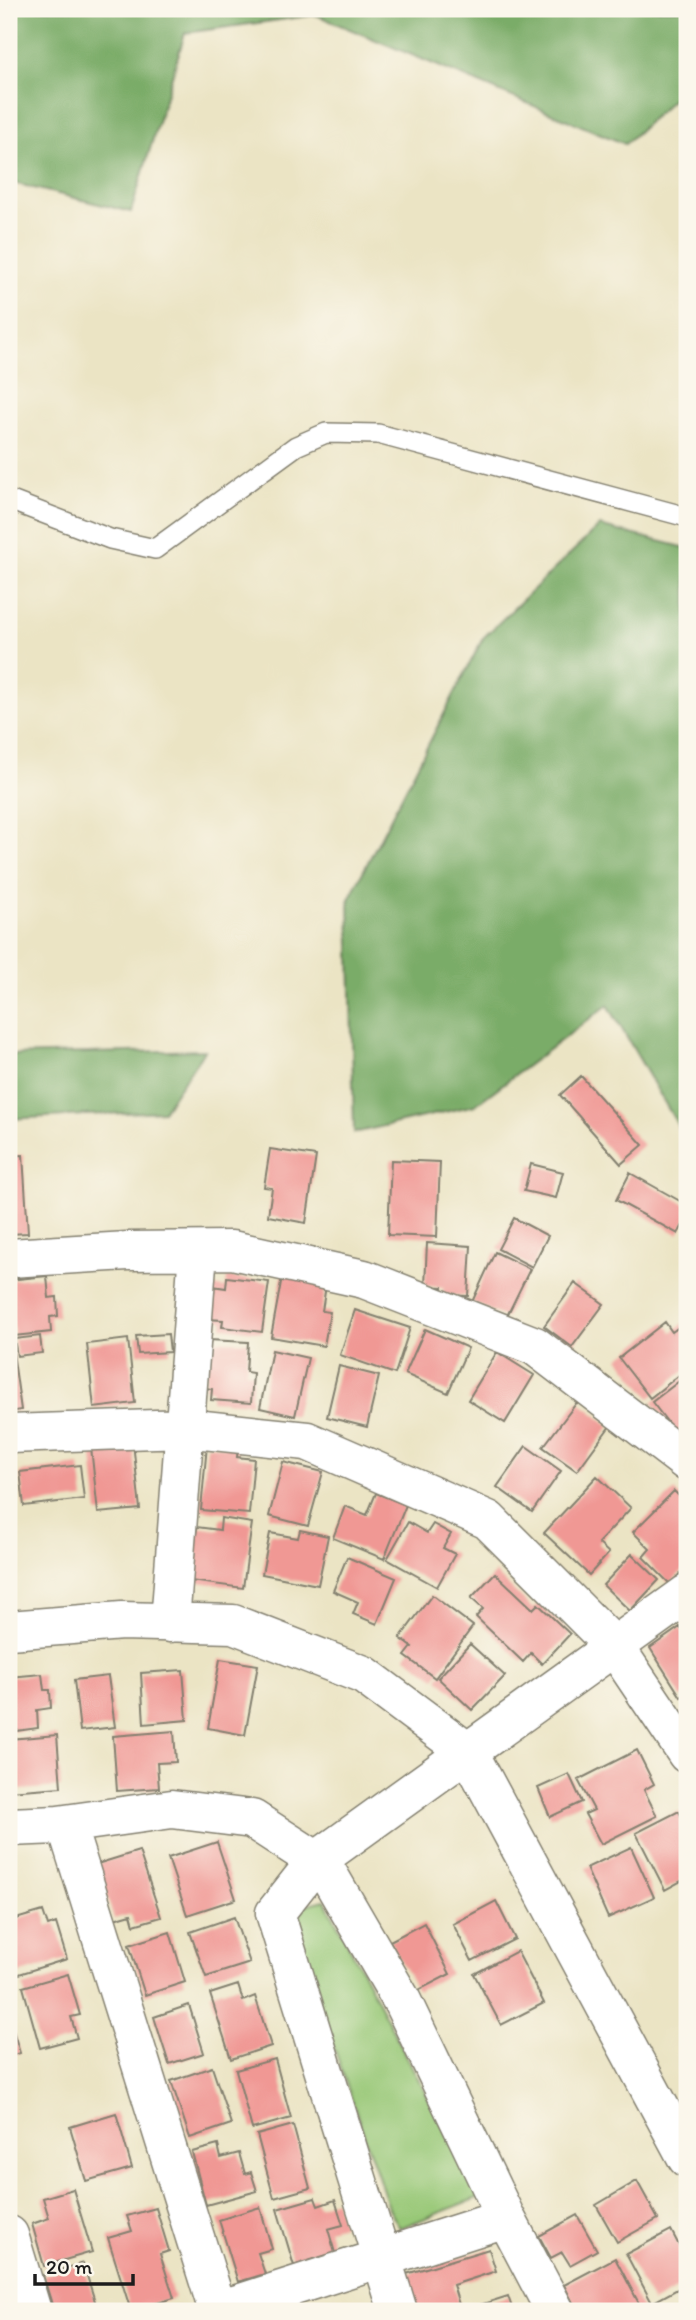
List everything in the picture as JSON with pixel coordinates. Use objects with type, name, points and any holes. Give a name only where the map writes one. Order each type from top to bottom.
[{"type":"street","points":[[9,1258],[128,1251],[232,1250],[364,1279],[535,1346],[687,1462]]},
{"type":"street","points":[[170,1623],[198,1251]]},
{"type":"street","points":[[9,1434],[185,1428],[307,1441],[488,1520],[615,1647],[687,1755]]},
{"type":"street","points":[[398,2311],[275,1913],[316,1861],[687,1594]]},
{"type":"street","points":[[9,1630],[122,1622],[233,1624],[364,1675],[469,1753],[687,2158]]},
{"type":"street","points":[[9,1827],[66,1824],[172,1809],[252,1819],[323,1865],[402,2001],[506,2218],[555,2311]]},
{"type":"street","points":[[66,1824],[217,2311],[506,2218]]},
{"type":"street","points":[[9,2235],[32,2311]]},
{"type":"lane","points":[[9,500],[110,539],[155,549],[296,446],[326,433],[378,434],[687,517]]},
{"type":"green space","points":[[9,9],[687,9],[687,86],[625,144],[316,15],[185,33],[131,212],[9,182]]},
{"type":"green space","points":[[599,526],[687,548],[687,1141],[608,1005],[475,1105],[354,1133],[349,899],[483,638]]},
{"type":"green space","points":[[205,1050],[163,1111],[9,1119],[9,1055]]},
{"type":"green space","points":[[325,1900],[480,2197],[400,2228],[390,2211],[294,1931],[304,1905]]},
{"type":"building","points":[[581,1076],[643,1145],[621,1164],[560,1095]]},
{"type":"building","points":[[270,1149],[316,1156],[306,1223],[268,1216],[272,1188],[264,1187]]},
{"type":"building","points":[[23,1155],[28,1233],[9,1234],[9,1156]]},
{"type":"building","points":[[391,1160],[440,1162],[437,1237],[388,1235]]},
{"type":"building","points":[[531,1164],[563,1172],[556,1198],[524,1191]]},
{"type":"building","points":[[630,1173],[687,1205],[687,1218],[678,1234],[616,1200]]},
{"type":"building","points":[[514,1218],[548,1236],[532,1267],[498,1249]]},
{"type":"building","points":[[427,1243],[471,1246],[468,1296],[443,1295],[443,1287],[425,1286]]},
{"type":"building","points":[[495,1252],[530,1269],[506,1318],[472,1302]]},
{"type":"building","points":[[283,1271],[327,1279],[322,1311],[330,1312],[324,1346],[271,1337]]},
{"type":"building","points":[[47,1276],[49,1298],[57,1297],[58,1316],[50,1317],[51,1332],[14,1336],[9,1280]]},
{"type":"building","points":[[227,1277],[269,1282],[262,1332],[222,1327],[223,1320],[207,1319],[212,1286],[226,1288]]},
{"type":"building","points":[[575,1283],[604,1304],[572,1347],[544,1326]]},
{"type":"building","points":[[355,1310],[410,1328],[395,1374],[340,1355]]},
{"type":"building","points":[[687,1321],[687,1369],[650,1398],[619,1358],[665,1322],[672,1332]]},
{"type":"building","points":[[425,1329],[468,1348],[448,1393],[405,1374]]},
{"type":"building","points":[[168,1334],[170,1352],[138,1354],[136,1336]]},
{"type":"building","points":[[40,1336],[42,1353],[17,1356],[14,1339]]},
{"type":"building","points":[[9,1338],[21,1410],[9,1412]]},
{"type":"building","points":[[128,1339],[135,1403],[94,1408],[87,1344]]},
{"type":"building","points":[[208,1340],[248,1342],[246,1372],[253,1373],[251,1403],[211,1400],[212,1389],[205,1388]]},
{"type":"building","points":[[272,1350],[308,1358],[295,1416],[260,1408]]},
{"type":"building","points":[[497,1352],[534,1375],[505,1423],[468,1400]]},
{"type":"building","points":[[339,1366],[379,1376],[367,1427],[327,1417]]},
{"type":"building","points":[[687,1375],[687,1431],[679,1437],[652,1402]]},
{"type":"building","points":[[578,1401],[610,1426],[577,1471],[543,1447]]},
{"type":"building","points":[[133,1442],[140,1509],[98,1513],[91,1447]]},
{"type":"building","points":[[207,1445],[238,1447],[237,1457],[254,1459],[249,1514],[201,1510]]},
{"type":"building","points":[[526,1446],[561,1471],[532,1512],[497,1487]]},
{"type":"building","points":[[283,1462],[323,1472],[308,1526],[269,1516]]},
{"type":"building","points":[[80,1465],[84,1499],[24,1506],[20,1472]]},
{"type":"building","points":[[597,1476],[631,1508],[598,1543],[609,1553],[589,1575],[544,1533]]},
{"type":"building","points":[[674,1491],[687,1504],[687,1566],[670,1584],[643,1557],[650,1549],[633,1532]]},
{"type":"building","points":[[376,1493],[406,1505],[384,1559],[333,1538],[345,1506],[367,1515]]},
{"type":"building","points":[[221,1518],[252,1523],[243,1588],[190,1581],[197,1527],[220,1530]]},
{"type":"building","points":[[408,1522],[427,1533],[433,1524],[451,1534],[443,1548],[455,1554],[437,1587],[387,1559]]},
{"type":"building","points":[[300,1530],[328,1536],[318,1585],[262,1574],[270,1533],[298,1538]]},
{"type":"building","points":[[632,1554],[659,1580],[630,1611],[603,1585]]},
{"type":"building","points":[[347,1557],[396,1578],[377,1624],[353,1614],[358,1602],[333,1591]]},
{"type":"building","points":[[495,1573],[533,1609],[538,1604],[570,1634],[542,1664],[531,1653],[523,1662],[476,1617],[483,1609],[471,1598]]},
{"type":"building","points":[[432,1595],[473,1626],[435,1678],[405,1656],[412,1647],[400,1638]]},
{"type":"building","points":[[680,1627],[687,1638],[687,1693],[681,1697],[650,1648]]},
{"type":"building","points":[[470,1644],[505,1676],[472,1710],[438,1678]]},
{"type":"building","points":[[220,1659],[258,1665],[245,1735],[208,1728]]},
{"type":"building","points":[[183,1670],[187,1720],[144,1724],[141,1673]]},
{"type":"building","points":[[42,1674],[44,1690],[50,1690],[51,1708],[37,1710],[38,1728],[9,1732],[9,1677]]},
{"type":"building","points":[[108,1676],[115,1727],[80,1731],[74,1680]]},
{"type":"building","points":[[174,1731],[176,1762],[157,1763],[159,1788],[117,1791],[113,1736]]},
{"type":"building","points":[[57,1735],[61,1787],[9,1791],[9,1739]]},
{"type":"building","points":[[637,1750],[654,1784],[644,1790],[657,1816],[601,1844],[585,1814],[594,1810],[578,1780]]},
{"type":"building","points":[[569,1774],[582,1802],[550,1817],[538,1788]]},
{"type":"building","points":[[679,1811],[687,1827],[687,1878],[665,1890],[636,1833]]},
{"type":"building","points":[[217,1842],[236,1899],[187,1915],[168,1858]]},
{"type":"building","points":[[631,1847],[654,1897],[608,1918],[586,1868]]},
{"type":"building","points":[[139,1851],[161,1917],[134,1925],[131,1914],[114,1919],[97,1864]]},
{"type":"building","points":[[496,1901],[515,1939],[472,1961],[453,1924]]},
{"type":"building","points":[[43,1911],[48,1926],[56,1923],[67,1959],[16,1975],[9,1952],[9,1921]]},
{"type":"building","points":[[234,1917],[250,1963],[206,1977],[190,1932]]},
{"type":"building","points":[[424,1923],[450,1974],[417,1991],[390,1941]]},
{"type":"building","points":[[170,1932],[185,1982],[145,1995],[129,1945]]},
{"type":"building","points":[[517,1951],[544,2003],[501,2025],[474,1974]]},
{"type":"building","points":[[68,1974],[80,2015],[71,2017],[77,2038],[40,2048],[23,1987]]},
{"type":"building","points":[[238,1985],[243,2001],[255,1996],[271,2046],[231,2059],[210,1994]]},
{"type":"building","points":[[189,2005],[204,2053],[169,2064],[154,2017]]},
{"type":"building","points":[[9,2017],[20,2053],[9,2056]]},
{"type":"building","points":[[275,2059],[291,2118],[252,2129],[236,2070]]},
{"type":"building","points":[[212,2067],[231,2124],[190,2138],[171,2081]]},
{"type":"building","points":[[116,2113],[132,2168],[86,2181],[70,2127]]},
{"type":"building","points":[[293,2125],[310,2188],[274,2198],[257,2135]]},
{"type":"building","points":[[218,2145],[221,2158],[239,2153],[245,2174],[251,2172],[257,2191],[206,2205],[192,2152]]},
{"type":"building","points":[[637,2181],[658,2219],[617,2242],[596,2205]]},
{"type":"building","points":[[73,2189],[92,2252],[44,2266],[32,2224],[49,2218],[43,2198]]},
{"type":"building","points":[[315,2198],[318,2206],[335,2200],[343,2225],[328,2229],[335,2253],[294,2266],[277,2209]]},
{"type":"building","points":[[260,2207],[272,2249],[258,2253],[265,2274],[238,2282],[219,2220]]},
{"type":"building","points":[[156,2208],[169,2251],[160,2254],[174,2298],[131,2311],[108,2238],[132,2231],[127,2216]]},
{"type":"building","points":[[577,2215],[597,2250],[570,2265],[562,2252],[551,2258],[539,2236]]},
{"type":"building","points":[[671,2230],[687,2261],[687,2284],[652,2303],[626,2254]]},
{"type":"building","points":[[489,2249],[496,2271],[453,2285],[461,2311],[415,2311],[403,2275]]},
{"type":"building","points":[[615,2258],[643,2311],[577,2311],[564,2285]]},
{"type":"building","points":[[83,2263],[98,2311],[54,2311],[43,2275]]},
{"type":"building","points":[[508,2296],[513,2311],[461,2311]]}]
